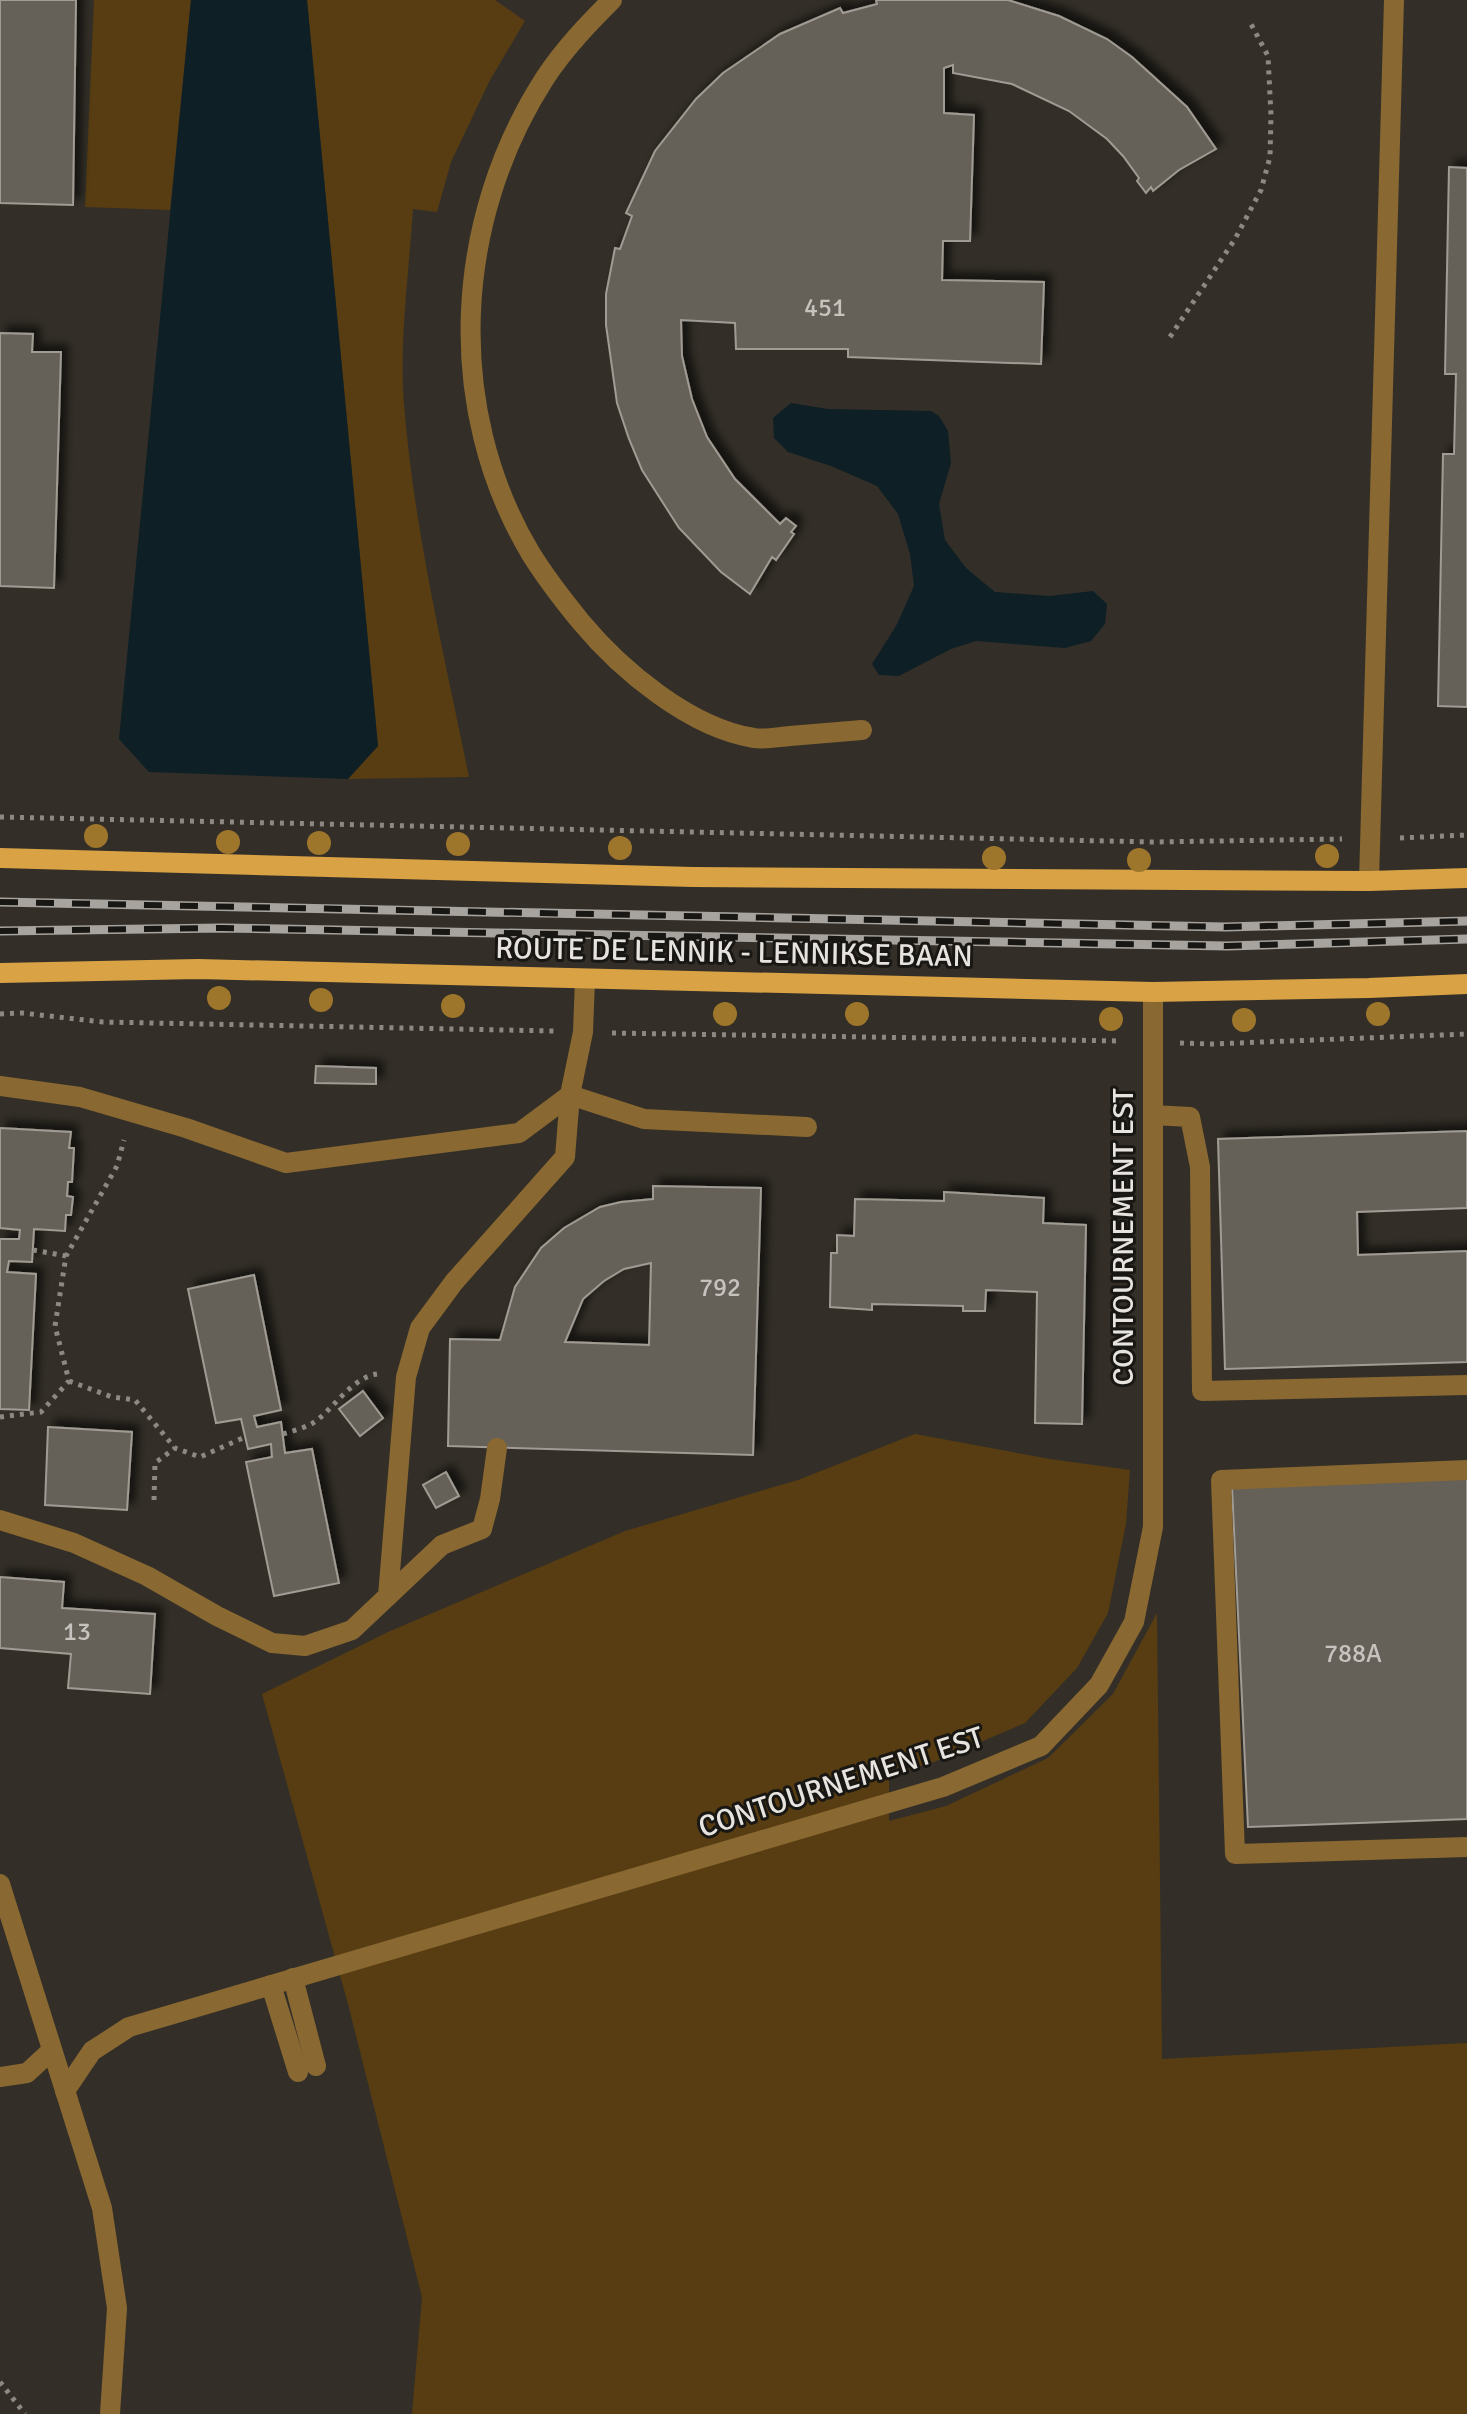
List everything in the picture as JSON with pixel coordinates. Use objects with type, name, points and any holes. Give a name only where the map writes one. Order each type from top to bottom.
[{"type":"main road","points":[[0,858],[693,877],[1369,881],[1467,878]]},
{"type":"main road","name":"ROUTE DE LENNIK - LENNIKSE BAAN","points":[[0,973],[198,969],[1153,992],[1467,984]]},
{"type":"street","points":[[612,0],[579,34],[547,75],[522,117],[502,160],[485,213],[474,264],[470,318],[472,371],[479,418],[492,469],[524,541],[553,588],[595,639],[627,669],[670,701],[708,725],[755,739],[862,730]]},
{"type":"street","points":[[1369,881],[1394,0]]},
{"type":"street","points":[[388,1596],[406,1377],[420,1328],[454,1282],[565,1157],[570,1095],[583,1032],[585,979]]},
{"type":"street","name":"CONTOURNEMENT EST","points":[[65,2091],[92,2051],[129,2027],[943,1787],[1041,1746],[1099,1685],[1134,1622],[1153,1527],[1153,992]]},
{"type":"street","points":[[0,1086],[80,1097],[186,1128],[286,1163],[519,1133],[570,1095]]},
{"type":"street","points":[[570,1095],[644,1119],[807,1127]]},
{"type":"street","points":[[1153,1115],[1190,1117],[1197,1155],[1202,1391],[1467,1385]]},
{"type":"street","points":[[0,1520],[99,1554],[272,1643],[305,1646],[352,1630],[442,1545],[482,1529],[490,1499],[497,1448]]},
{"type":"street","points":[[1467,1470],[1221,1480],[1235,1854],[1467,1847]]},
{"type":"street","points":[[0,1884],[102,2208],[117,2308],[110,2414]]},
{"type":"street","points":[[271,1985],[307,2069],[293,1978]]},
{"type":"street","points":[[0,2077],[27,2073],[52,2050]]},
{"type":"path","points":[[1170,337],[1235,239],[1261,190],[1270,157],[1268,56],[1251,24]]},
{"type":"path","points":[[0,817],[1153,842],[1467,835]]},
{"type":"path","points":[[0,1014],[22,1013],[103,1022],[1212,1044],[1467,1034]]},
{"type":"path","points":[[69,1381],[55,1326],[66,1256],[117,1166],[133,1112]]},
{"type":"path","points":[[33,1250],[66,1256]]},
{"type":"path","points":[[0,1417],[41,1412],[69,1381]]},
{"type":"path","points":[[69,1381],[112,1397],[135,1400],[175,1448],[200,1457],[245,1437]]},
{"type":"path","points":[[283,1434],[311,1424],[354,1385]]},
{"type":"path","points":[[154,1500],[155,1463],[175,1448]]},
{"type":"path","points":[[0,2382],[25,2414]]},
{"type":"shaded area","points":[[94,0],[191,0],[170,210],[85,207]]},
{"type":"shaded area","points":[[191,0],[307,0],[378,746],[348,779],[149,772],[119,739]]},
{"type":"shaded area","points":[[307,0],[495,0],[525,21],[490,80],[451,162],[437,212],[413,209],[405,307],[404,404],[415,498],[469,777],[348,779],[378,746]]},
{"type":"shaded area","points":[[791,403],[828,409],[931,411],[939,416],[948,431],[951,463],[939,504],[945,540],[966,568],[995,592],[1049,596],[1093,591],[1107,604],[1105,624],[1091,641],[1065,648],[976,641],[951,649],[899,676],[879,675],[872,664],[896,626],[914,586],[910,554],[898,514],[877,486],[788,452],[774,438],[773,418]]},
{"type":"shaded area","points":[[915,1434],[1130,1470],[1126,1524],[1108,1613],[1077,1668],[1025,1723],[934,1762],[889,1776],[889,1821],[946,1806],[1048,1758],[1113,1694],[1157,1613],[1162,2059],[1467,2043],[1467,2414],[412,2414],[422,2297],[348,2004],[262,1694],[388,1632],[625,1531],[798,1480]]},
{"type":"building","points":[[0,0],[76,0],[73,205],[0,203]]},
{"type":"building","points":[[876,0],[1008,0],[1059,16],[1107,39],[1132,57],[1187,107],[1216,149],[1179,170],[1153,191],[1151,187],[1146,193],[1123,156],[1107,139],[1069,111],[1012,84],[953,73],[953,65],[944,68],[944,113],[974,115],[970,241],[943,241],[942,280],[1044,282],[1041,364],[848,357],[848,349],[736,349],[735,323],[681,320],[682,356],[692,399],[707,437],[735,479],[780,524],[786,518],[796,526],[791,532],[794,534],[776,560],[772,557],[750,594],[721,572],[679,528],[642,470],[629,439],[617,403],[606,325],[606,294],[615,248],[620,249],[632,216],[626,213],[655,151],[696,99],[723,73],[780,34],[840,8],[843,13],[877,4]]},
{"type":"building","points":[[1449,167],[1467,168],[1467,707],[1438,706],[1443,454],[1454,454],[1456,374],[1445,374]]},
{"type":"building","points":[[0,333],[33,334],[32,352],[61,352],[54,588],[0,586]]},
{"type":"building","points":[[316,1066],[376,1068],[376,1084],[315,1083]]},
{"type":"building","points":[[0,1128],[71,1132],[69,1148],[74,1148],[72,1182],[68,1182],[67,1196],[73,1197],[71,1215],[66,1215],[65,1231],[34,1229],[32,1262],[9,1261],[7,1272],[36,1274],[29,1410],[0,1409],[0,1239],[19,1239],[20,1230],[0,1228]]},
{"type":"building","points":[[1467,1131],[1467,1208],[1357,1212],[1358,1255],[1467,1251],[1467,1362],[1225,1369],[1218,1139]]},
{"type":"building","points":[[653,1186],[761,1188],[753,1455],[448,1446],[450,1339],[500,1340],[515,1287],[541,1248],[564,1228],[600,1207],[653,1199]],"holes":[[[651,1263],[649,1345],[565,1342],[583,1299],[624,1269]]]},
{"type":"building","points":[[944,1192],[1044,1198],[1043,1223],[1086,1225],[1082,1424],[1035,1423],[1037,1292],[986,1290],[985,1311],[963,1311],[963,1306],[872,1304],[872,1310],[830,1307],[831,1253],[837,1253],[837,1235],[854,1236],[855,1199],[944,1201]]},
{"type":"building","points":[[254,1275],[281,1410],[254,1416],[257,1427],[281,1422],[285,1453],[312,1449],[339,1583],[274,1596],[246,1462],[272,1457],[271,1444],[248,1449],[241,1419],[216,1423],[188,1289]]},
{"type":"building","points":[[363,1391],[383,1418],[360,1436],[339,1409]]},
{"type":"building","points":[[48,1427],[132,1432],[127,1510],[45,1505]]},
{"type":"building","points":[[446,1472],[459,1496],[436,1508],[423,1485]]},
{"type":"building","points":[[1467,1478],[1467,1819],[1248,1827],[1232,1487]]},
{"type":"building","points":[[0,1577],[64,1582],[62,1608],[155,1614],[150,1694],[68,1688],[71,1654],[0,1648]]},
{"type":"railway","points":[[0,902],[1225,927],[1467,921]]},
{"type":"railway","points":[[0,931],[222,928],[1227,946],[1467,939]]}]
